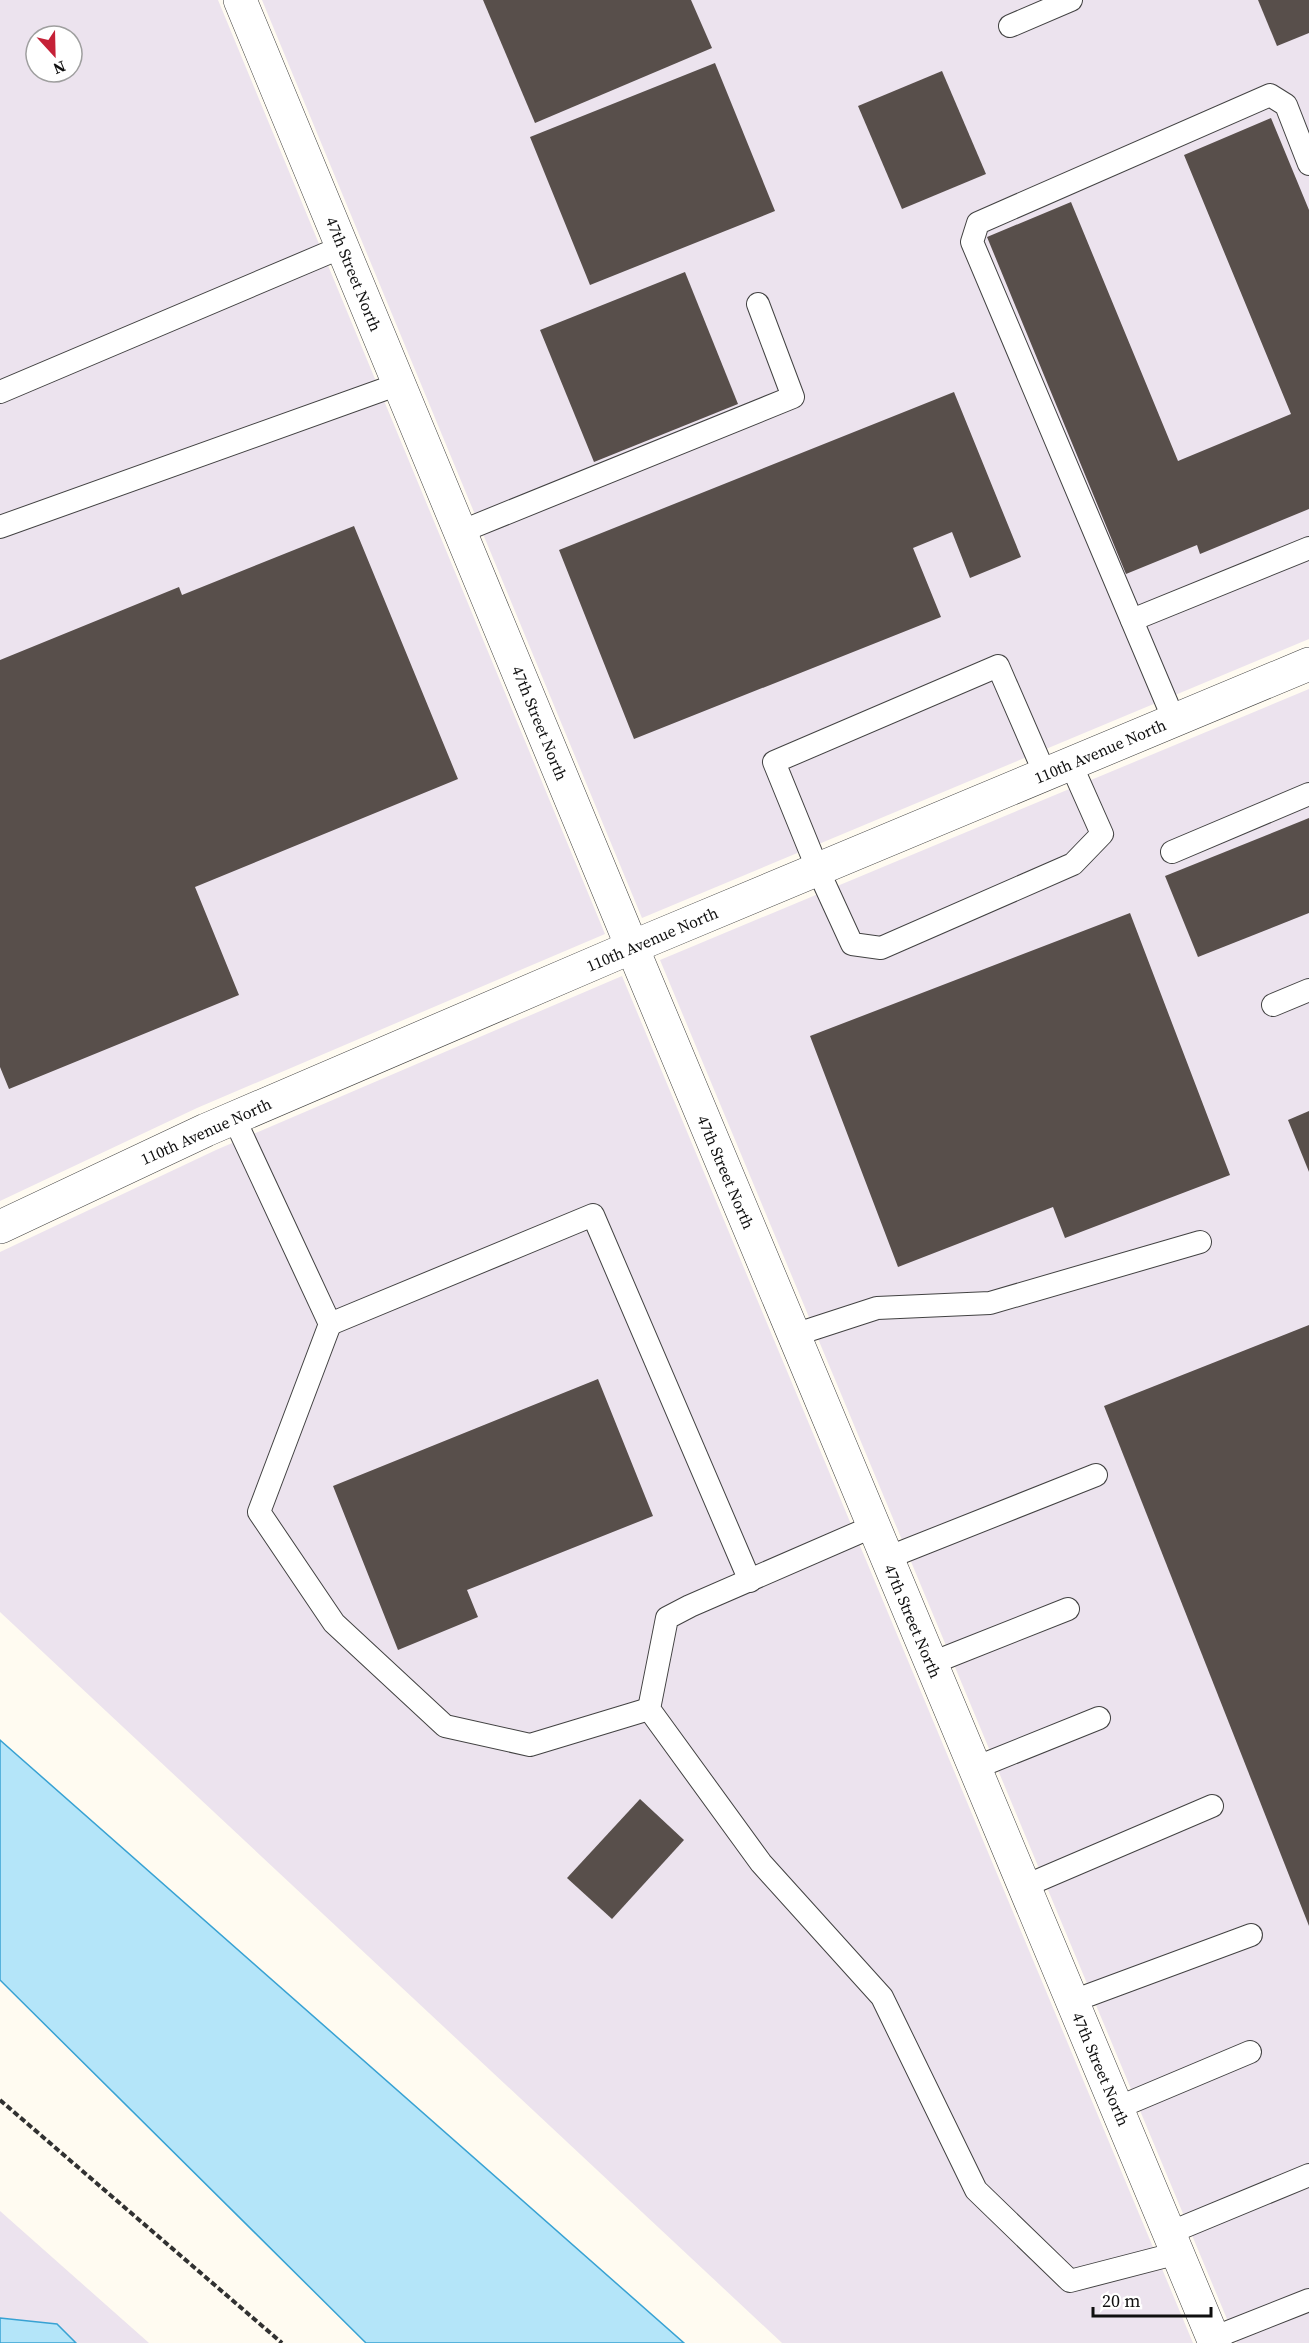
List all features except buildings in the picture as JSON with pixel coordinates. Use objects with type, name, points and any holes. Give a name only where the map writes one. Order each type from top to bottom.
[{"type":"street","name":"47th Street North","points":[[240,0],[632,947],[1214,2341]]},
{"type":"street","name":"110th Avenue North","points":[[0,1227],[234,1118],[632,947],[1309,664]]},
{"type":"lane","points":[[1010,26],[1071,0]]},
{"type":"lane","points":[[1174,720],[972,242],[978,223],[1270,95],[1286,105],[1309,164]]},
{"type":"lane","points":[[0,392],[342,247]]},
{"type":"lane","points":[[460,532],[793,397],[758,304]]},
{"type":"lane","points":[[0,527],[399,384]]},
{"type":"lane","points":[[1132,620],[1309,548]]},
{"type":"lane","points":[[998,666],[1058,768],[1102,834],[1073,864],[881,948],[852,944],[818,870],[774,762],[998,666]]},
{"type":"lane","points":[[1172,852],[1309,794]]},
{"type":"lane","points":[[1273,1005],[1309,990]]},
{"type":"lane","points":[[234,1118],[330,1324],[259,1512],[334,1623],[445,1726],[530,1745],[649,1708]]},
{"type":"lane","points":[[330,1324],[593,1215],[750,1581]]},
{"type":"lane","points":[[794,1335],[877,1308],[990,1303],[1200,1242]]},
{"type":"lane","points":[[887,1558],[1096,1475]]},
{"type":"lane","points":[[874,1526],[667,1618],[649,1708],[761,1863],[882,1997],[976,2190],[1070,2282],[1174,2243],[1309,2175]]},
{"type":"lane","points":[[932,1663],[1068,1610]]},
{"type":"lane","points":[[975,1768],[1099,1718]]},
{"type":"lane","points":[[1025,1886],[1212,1806]]},
{"type":"lane","points":[[1073,2001],[1251,1935]]},
{"type":"lane","points":[[1117,2108],[1251,2052]]},
{"type":"lane","points":[[1214,2341],[1309,2300]]},
{"type":"path","points":[[0,2100],[282,2343]]},
{"type":"shaded area","points":[[0,0],[218,0],[605,934],[197,1108],[0,1201]]},
{"type":"shaded area","points":[[262,0],[1309,0],[1309,639],[642,918]]},
{"type":"shaded area","points":[[1309,689],[1309,2343],[1237,2343],[660,960]]},
{"type":"shaded area","points":[[622,976],[1193,2343],[782,2343],[0,1612],[0,1252],[216,1150]]},
{"type":"shaded area","points":[[0,2211],[149,2343],[76,2343],[57,2324],[0,2318]]},
{"type":"water","points":[[0,1740],[684,2343],[366,2343],[0,1980]]},
{"type":"water","points":[[0,2318],[57,2324],[76,2343],[0,2343]]}]
